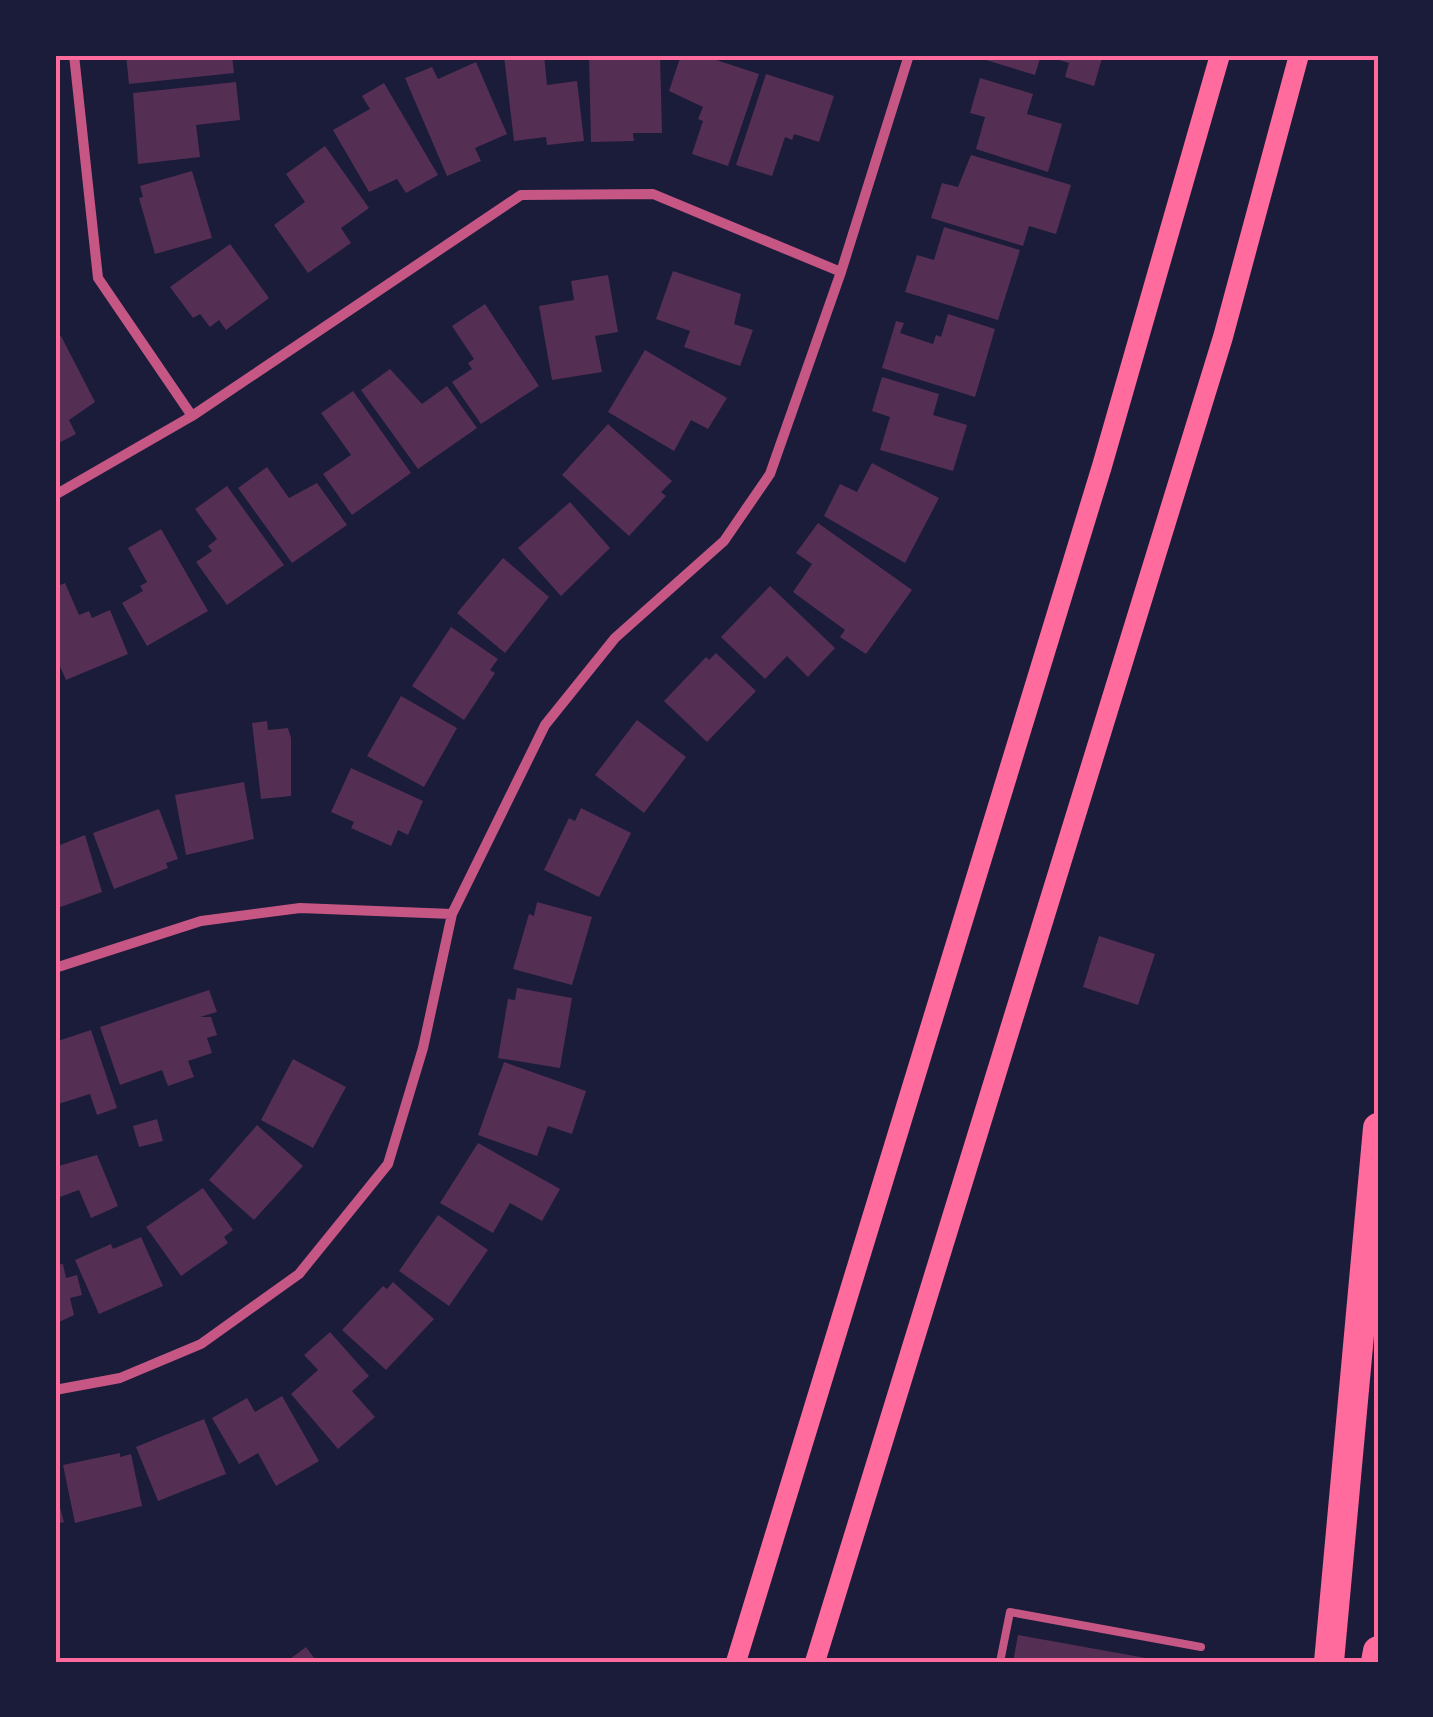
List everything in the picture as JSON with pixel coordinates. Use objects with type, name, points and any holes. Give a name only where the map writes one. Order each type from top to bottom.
[{"type":"highway","points":[[1329,1662],[1378,1128]]},
{"type":"highway","points":[[1376,1662],[1378,1651]]},
{"type":"main road","points":[[736,1662],[1113,431],[1220,55]]},
{"type":"main road","points":[[816,1662],[1223,337],[1299,55]]},
{"type":"street","points":[[74,55],[98,278],[192,416]]},
{"type":"street","points":[[55,1390],[120,1378],[201,1344],[299,1274],[388,1164],[423,1048],[452,914],[545,725],[615,638],[724,541],[770,474],[841,272],[910,55]]},
{"type":"street","points":[[55,495],[192,416],[522,196],[654,194],[841,272]]},
{"type":"street","points":[[55,968],[201,921],[300,908],[452,914]]},
{"type":"lane","points":[[1000,1662],[1010,1612],[1202,1647]]},
{"type":"building","points":[[126,55],[232,55],[234,73],[129,84]]},
{"type":"building","points":[[544,55],[547,85],[577,81],[584,141],[547,145],[546,137],[514,141],[504,56]]},
{"type":"building","points":[[589,55],[660,55],[662,133],[633,133],[634,141],[591,142]]},
{"type":"building","points":[[681,55],[701,55],[759,74],[728,166],[692,154],[703,121],[698,119],[703,107],[669,91]]},
{"type":"building","points":[[987,55],[1041,55],[1035,75],[986,60]]},
{"type":"building","points":[[1103,55],[1094,86],[1065,77],[1069,63],[1046,56]]},
{"type":"building","points":[[476,62],[507,134],[475,148],[481,161],[447,176],[405,78],[432,67],[438,79]]},
{"type":"building","points":[[766,74],[834,96],[819,142],[794,134],[792,140],[785,137],[772,176],[736,165]]},
{"type":"building","points":[[980,78],[1033,94],[1027,114],[1062,124],[1048,172],[976,149],[985,117],[970,113]]},
{"type":"building","points":[[236,82],[240,120],[196,125],[200,157],[138,164],[133,93]]},
{"type":"building","points":[[384,83],[438,175],[406,193],[397,179],[369,192],[333,130],[370,109],[362,96]]},
{"type":"building","points":[[325,146],[369,208],[341,228],[351,243],[308,273],[274,225],[305,202],[286,174]]},
{"type":"building","points":[[971,155],[1071,185],[1056,234],[1029,226],[1023,246],[931,218],[942,183],[958,187]]},
{"type":"building","points":[[192,171],[212,238],[155,254],[139,198],[143,197],[140,186]]},
{"type":"building","points":[[944,227],[1020,250],[998,320],[905,292],[917,255],[934,260]]},
{"type":"building","points":[[230,244],[269,298],[226,330],[219,320],[210,327],[200,314],[193,318],[170,287]]},
{"type":"building","points":[[673,271],[741,294],[734,324],[753,330],[740,366],[684,347],[690,331],[656,319]]},
{"type":"building","points":[[608,275],[618,332],[595,336],[602,372],[552,380],[539,306],[574,300],[571,281]]},
{"type":"building","points":[[485,304],[539,386],[481,424],[452,382],[472,369],[468,363],[474,359],[452,326]]},
{"type":"building","points":[[948,314],[995,329],[975,397],[882,368],[896,321],[904,323],[900,333],[933,344],[936,335],[941,337]]},
{"type":"building","points":[[61,336],[95,402],[69,420],[76,434],[55,445],[55,339]]},
{"type":"building","points":[[645,350],[727,398],[708,429],[691,420],[674,451],[608,412]]},
{"type":"building","points":[[390,369],[422,404],[447,386],[477,428],[418,469],[361,390]]},
{"type":"building","points":[[882,377],[939,394],[933,415],[967,425],[953,471],[880,450],[890,417],[872,411]]},
{"type":"building","points":[[353,391],[411,473],[352,515],[323,474],[351,455],[321,413]]},
{"type":"building","points":[[608,424],[672,481],[661,492],[666,496],[629,536],[562,475]]},
{"type":"building","points":[[872,463],[939,498],[905,563],[824,516],[840,484],[857,492]]},
{"type":"building","points":[[267,467],[289,498],[317,483],[347,525],[292,563],[238,488]]},
{"type":"building","points":[[227,486],[284,565],[227,605],[196,562],[212,551],[208,546],[217,539],[195,509]]},
{"type":"building","points":[[570,502],[610,548],[561,596],[518,548]]},
{"type":"building","points":[[818,523],[912,590],[866,654],[840,637],[845,630],[793,592],[812,564],[796,553]]},
{"type":"building","points":[[161,529],[208,611],[147,646],[122,603],[143,591],[140,586],[147,582],[128,548]]},
{"type":"building","points":[[503,558],[549,597],[505,653],[457,613]]},
{"type":"building","points":[[65,583],[79,615],[89,611],[92,618],[110,610],[128,654],[66,680],[55,655],[55,587]]},
{"type":"building","points":[[770,586],[835,648],[808,677],[787,656],[765,679],[721,637]]},
{"type":"building","points":[[451,627],[498,659],[490,670],[495,673],[464,720],[412,686]]},
{"type":"building","points":[[716,653],[756,691],[707,742],[664,701],[706,657],[709,660]]},
{"type":"building","points":[[401,696],[457,728],[424,787],[367,756]]},
{"type":"building","points":[[637,720],[686,757],[644,813],[595,775]]},
{"type":"building","points":[[267,721],[268,730],[288,728],[291,796],[261,799],[252,723]]},
{"type":"building","points":[[351,768],[423,801],[408,835],[398,830],[391,846],[351,828],[354,822],[331,812]]},
{"type":"building","points":[[244,782],[254,839],[186,855],[175,795]]},
{"type":"building","points":[[581,808],[631,833],[599,897],[544,870],[569,818],[575,821]]},
{"type":"building","points":[[159,809],[178,859],[166,863],[168,868],[114,889],[93,833]]},
{"type":"building","points":[[85,835],[102,892],[55,909],[55,847]]},
{"type":"building","points":[[537,902],[592,917],[572,985],[513,969],[529,914],[534,916]]},
{"type":"building","points":[[1099,936],[1155,954],[1138,1005],[1083,987]]},
{"type":"building","points":[[517,988],[572,998],[560,1068],[498,1058],[508,999],[515,1000]]},
{"type":"building","points":[[209,990],[217,1012],[200,1017],[211,1017],[217,1035],[207,1038],[212,1053],[188,1061],[194,1077],[168,1086],[162,1070],[120,1085],[100,1027]]},
{"type":"building","points":[[91,1030],[117,1108],[97,1115],[90,1094],[55,1105],[55,1042]]},
{"type":"building","points":[[293,1059],[346,1087],[313,1148],[261,1120]]},
{"type":"building","points":[[504,1062],[586,1091],[572,1134],[548,1126],[537,1156],[478,1135]]},
{"type":"building","points":[[157,1119],[163,1141],[139,1147],[133,1126]]},
{"type":"building","points":[[257,1125],[303,1166],[254,1220],[209,1180]]},
{"type":"building","points":[[478,1143],[560,1189],[542,1221],[510,1203],[493,1233],[440,1203]]},
{"type":"building","points":[[97,1155],[118,1206],[91,1218],[79,1190],[60,1197],[55,1167]]},
{"type":"building","points":[[203,1188],[233,1230],[224,1237],[228,1243],[181,1276],[146,1227]]},
{"type":"building","points":[[438,1215],[488,1250],[449,1306],[399,1271]]},
{"type":"building","points":[[141,1237],[163,1286],[99,1314],[75,1260],[111,1244],[113,1249]]},
{"type":"building","points":[[63,1264],[66,1278],[77,1275],[82,1295],[70,1298],[74,1315],[55,1324],[55,1265]]},
{"type":"building","points":[[393,1282],[434,1319],[386,1370],[342,1330],[383,1286],[387,1289]]},
{"type":"building","points":[[330,1332],[369,1376],[352,1391],[375,1417],[338,1449],[291,1394],[318,1370],[304,1355]]},
{"type":"building","points":[[282,1396],[319,1461],[276,1486],[258,1453],[239,1464],[212,1418],[247,1398],[255,1412]]},
{"type":"building","points":[[204,1419],[226,1474],[158,1501],[136,1447]]},
{"type":"building","points":[[120,1453],[120,1457],[131,1454],[142,1506],[75,1523],[63,1465]]},
{"type":"building","points":[[55,1489],[64,1522],[55,1524]]},
{"type":"building","points":[[1018,1635],[1157,1660],[1157,1662],[1013,1662]]},
{"type":"building","points":[[306,1647],[317,1662],[286,1662]]}]
